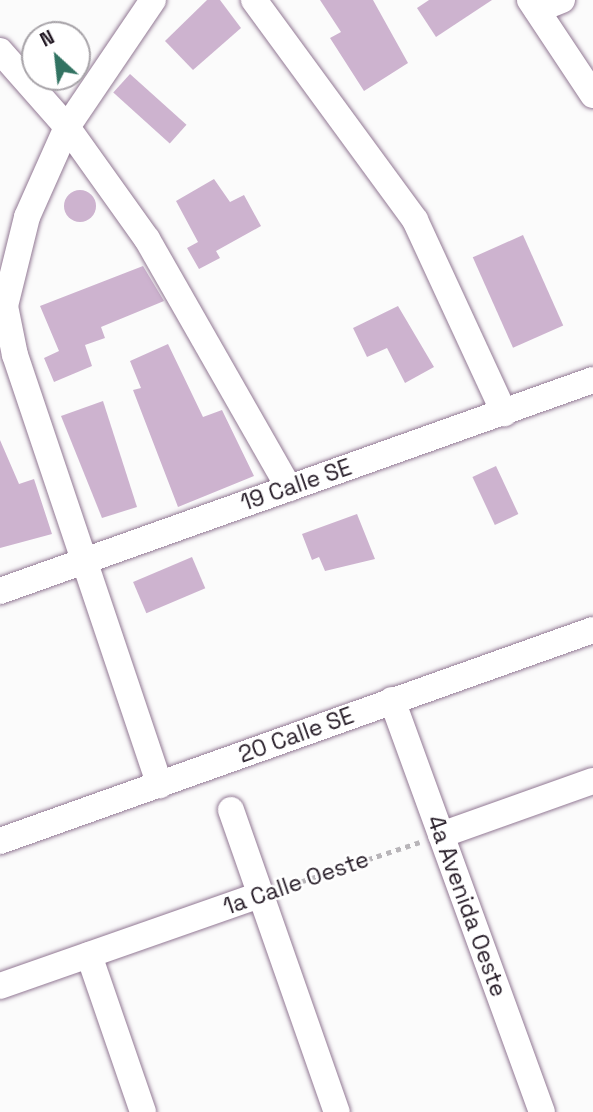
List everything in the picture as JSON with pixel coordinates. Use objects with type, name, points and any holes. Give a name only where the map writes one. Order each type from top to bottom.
[{"type":"street","points":[[153,0],[67,127],[27,217],[5,306],[15,355],[160,785]]},
{"type":"street","points":[[254,0],[415,220],[503,413]]},
{"type":"street","points":[[562,0],[534,5],[593,94]]},
{"type":"street","points":[[0,51],[67,127],[147,239],[289,488]]},
{"type":"street","name":"19 Calle SE","points":[[0,591],[593,380]]},
{"type":"street","name":"20 Calle SE","points":[[0,841],[593,630]]},
{"type":"street","name":"4a Avenida Oeste","points":[[392,700],[542,1112]]},
{"type":"street","points":[[441,835],[593,781]]},
{"type":"street","points":[[231,810],[337,1112]]},
{"type":"street","name":"1a Calle Oeste","points":[[0,986],[260,895]]},
{"type":"street","points":[[89,955],[143,1112]]},
{"type":"path","name":"1a Calle Oeste","points":[[260,895],[441,835]]},
{"type":"building","points":[[207,0],[220,0],[241,28],[193,70],[165,41]]},
{"type":"building","points":[[320,0],[373,0],[408,63],[364,91],[330,38],[341,32]]},
{"type":"building","points":[[429,0],[492,0],[436,37],[417,8]]},
{"type":"building","points":[[130,74],[186,125],[170,143],[113,93]]},
{"type":"building","points":[[214,179],[230,202],[244,195],[261,226],[216,251],[220,258],[199,269],[187,248],[198,242],[176,201]]},
{"type":"building","points":[[80,190],[91,195],[96,206],[91,217],[80,222],[69,217],[64,206],[69,195]]},
{"type":"building","points":[[523,235],[563,325],[513,348],[473,257]]},
{"type":"building","points":[[143,266],[164,301],[101,327],[105,338],[85,345],[92,366],[54,382],[44,358],[59,351],[40,306]]},
{"type":"building","points":[[398,306],[434,367],[405,383],[387,348],[367,357],[353,328]]},
{"type":"building","points":[[168,344],[203,417],[222,410],[254,476],[178,507],[133,390],[141,388],[130,361]]},
{"type":"building","points":[[103,401],[137,507],[102,518],[61,416]]},
{"type":"building","points":[[0,440],[19,484],[34,479],[52,534],[0,548]]},
{"type":"building","points":[[496,466],[518,514],[495,525],[472,477]]},
{"type":"building","points":[[357,514],[375,559],[325,571],[319,557],[312,560],[302,534]]},
{"type":"building","points":[[192,557],[205,588],[146,613],[133,582]]}]
